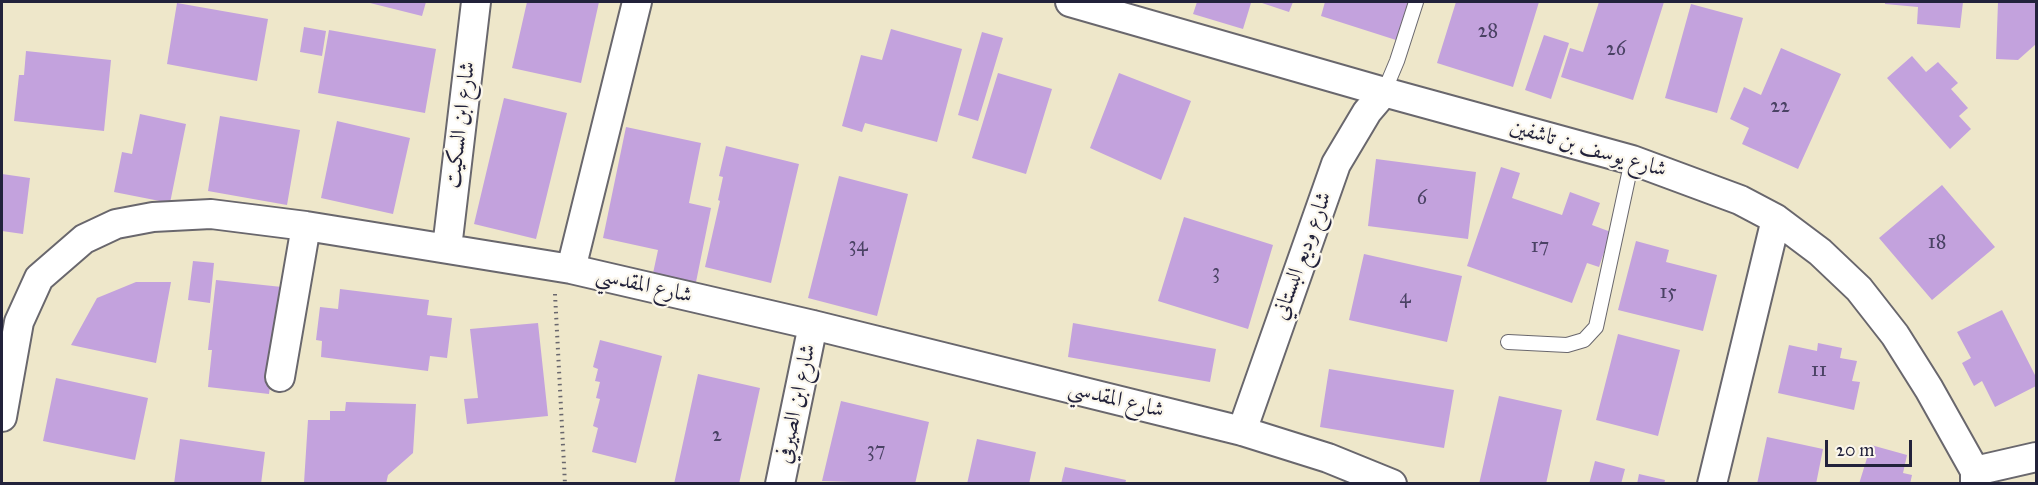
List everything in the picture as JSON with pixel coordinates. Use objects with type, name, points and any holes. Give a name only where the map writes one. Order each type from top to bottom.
[{"type":"street","name":"شارع ابن السكيت","points":[[447,248],[476,2]]},
{"type":"street","points":[[563,268],[637,2]]},
{"type":"street","name":"شارع يوسف بن تاشفين","points":[[1070,2],[1384,92],[1632,159],[1730,195],[1776,219],[1820,252],[1859,289],[1895,335],[1924,380],[1975,477]]},
{"type":"street","name":"شارع وديع البستاني","points":[[1242,431],[1336,164],[1367,112],[1384,92]]},
{"type":"street","name":"شارع المقدسي","points":[[2,417],[19,322],[39,278],[84,239],[116,224],[153,217],[212,214],[306,226],[563,268],[813,325],[1242,431],[1328,458],[1392,483]]},
{"type":"street","points":[[1712,483],[1776,219]]},
{"type":"street","points":[[280,378],[306,226]]},
{"type":"street","name":"شارع ابن الصيرفي","points":[[780,483],[813,325]]},
{"type":"street","points":[[1975,477],[2037,457]]},
{"type":"lane","points":[[1384,92],[1397,61],[1416,2]]},
{"type":"lane","points":[[1508,342],[1568,345],[1584,340],[1596,327],[1617,240],[1632,159]]},
{"type":"path","points":[[563,268],[565,483]]},
{"type":"building","points":[[366,2],[426,2],[422,16]]},
{"type":"building","points":[[527,2],[599,2],[581,83],[512,68]]},
{"type":"building","points":[[1197,2],[1251,3],[1243,29],[1193,14]]},
{"type":"building","points":[[1259,2],[1293,2],[1289,12]]},
{"type":"building","points":[[1325,2],[1408,2],[1396,40],[1321,16]]},
{"type":"building","points":[[1456,2],[1539,2],[1513,87],[1437,63]]},
{"type":"building","points":[[1599,2],[1664,2],[1633,100],[1561,77],[1570,48],[1583,52]]},
{"type":"building","points":[[1885,2],[1963,2],[1960,28],[1917,24],[1918,7],[1885,4]]},
{"type":"building","points":[[1998,2],[2036,2],[2036,44],[2018,60],[1996,59]]},
{"type":"building","points":[[177,3],[268,19],[257,81],[167,64]]},
{"type":"building","points":[[1691,4],[1743,18],[1717,113],[1665,98]]},
{"type":"building","points":[[304,27],[326,31],[322,56],[300,52]]},
{"type":"building","points":[[891,29],[962,49],[937,142],[865,123],[862,132],[842,126],[861,55],[882,60]]},
{"type":"building","points":[[329,30],[436,49],[425,113],[318,93]]},
{"type":"building","points":[[982,32],[1003,38],[978,121],[958,115]]},
{"type":"building","points":[[1544,35],[1569,43],[1551,99],[1525,90]]},
{"type":"building","points":[[1781,48],[1841,74],[1798,169],[1742,144],[1749,128],[1730,119],[1744,87],[1761,95]]},
{"type":"building","points":[[26,51],[111,60],[104,131],[14,121],[19,75],[24,75]]},
{"type":"building","points":[[1912,56],[1926,72],[1938,62],[1958,83],[1951,89],[1968,108],[1959,116],[1971,129],[1950,149],[1887,78]]},
{"type":"building","points":[[998,73],[1052,89],[1026,174],[972,158]]},
{"type":"building","points":[[1119,73],[1191,101],[1161,180],[1090,148]]},
{"type":"building","points":[[504,98],[567,113],[536,239],[474,224]]},
{"type":"building","points":[[140,114],[186,124],[170,203],[114,192],[122,152],[132,154]]},
{"type":"building","points":[[220,116],[300,130],[287,205],[208,191]]},
{"type":"building","points":[[337,121],[410,138],[393,214],[321,198]]},
{"type":"building","points":[[626,127],[701,143],[689,203],[711,208],[695,287],[652,278],[658,250],[603,238]]},
{"type":"building","points":[[726,146],[799,164],[771,283],[705,267],[720,201],[718,200],[723,177],[719,176]]},
{"type":"building","points":[[1376,159],[1476,172],[1468,239],[1368,226]]},
{"type":"building","points":[[1501,167],[1520,173],[1512,198],[1562,215],[1570,192],[1600,203],[1592,225],[1611,232],[1599,267],[1587,263],[1572,303],[1467,266]]},
{"type":"building","points":[[2,174],[30,178],[23,234],[2,231]]},
{"type":"building","points":[[839,176],[908,194],[877,316],[808,298]]},
{"type":"building","points":[[1942,185],[1995,247],[1932,300],[1879,238]]},
{"type":"building","points":[[1184,217],[1273,245],[1248,329],[1158,301]]},
{"type":"building","points":[[1636,241],[1669,250],[1666,262],[1717,275],[1703,331],[1618,310]]},
{"type":"building","points":[[1364,254],[1462,276],[1447,342],[1349,320]]},
{"type":"building","points":[[193,261],[214,263],[210,303],[188,300]]},
{"type":"building","points":[[216,280],[282,287],[269,394],[208,387],[212,350],[208,350]]},
{"type":"building","points":[[136,282],[171,282],[156,363],[71,345],[97,298]]},
{"type":"building","points":[[340,289],[429,300],[427,315],[452,318],[447,358],[430,356],[428,371],[321,357],[322,341],[316,340],[320,307],[338,309]]},
{"type":"building","points":[[2002,310],[2036,377],[2036,386],[1995,407],[1982,381],[1974,386],[1962,363],[1971,358],[1957,332]]},
{"type":"building","points":[[538,323],[548,416],[467,424],[464,399],[478,398],[470,329]]},
{"type":"building","points":[[1073,323],[1216,349],[1210,382],[1068,357]]},
{"type":"building","points":[[1618,334],[1680,350],[1658,436],[1596,420]]},
{"type":"building","points":[[600,340],[662,356],[636,463],[592,452],[598,428],[593,426],[600,399],[596,398],[600,382],[595,381],[598,369],[593,367]]},
{"type":"building","points":[[1818,343],[1842,348],[1840,358],[1857,361],[1852,381],[1860,382],[1854,410],[1778,393],[1789,345],[1817,351]]},
{"type":"building","points":[[1329,369],[1454,390],[1444,448],[1320,427]]},
{"type":"building","points":[[698,374],[760,388],[739,484],[674,484]]},
{"type":"building","points":[[56,378],[148,398],[135,460],[43,441]]},
{"type":"building","points":[[1499,396],[1562,410],[1546,484],[1479,484]]},
{"type":"building","points":[[841,401],[929,422],[915,484],[822,481]]},
{"type":"building","points":[[346,402],[416,404],[413,453],[388,475],[386,484],[304,483],[308,420],[330,420],[330,411],[345,411]]},
{"type":"building","points":[[1767,437],[1823,449],[1816,484],[1757,484]]},
{"type":"building","points":[[180,439],[265,452],[261,484],[174,484]]},
{"type":"building","points":[[977,439],[1036,452],[1029,484],[967,484]]},
{"type":"building","points":[[1871,445],[1907,455],[1903,473],[1912,475],[1910,484],[1859,484]]},
{"type":"building","points":[[1595,461],[1625,469],[1621,484],[1589,484]]},
{"type":"building","points":[[1065,467],[1126,480],[1125,484],[1061,484]]},
{"type":"building","points":[[1639,474],[1665,480],[1664,484],[1637,484]]}]
